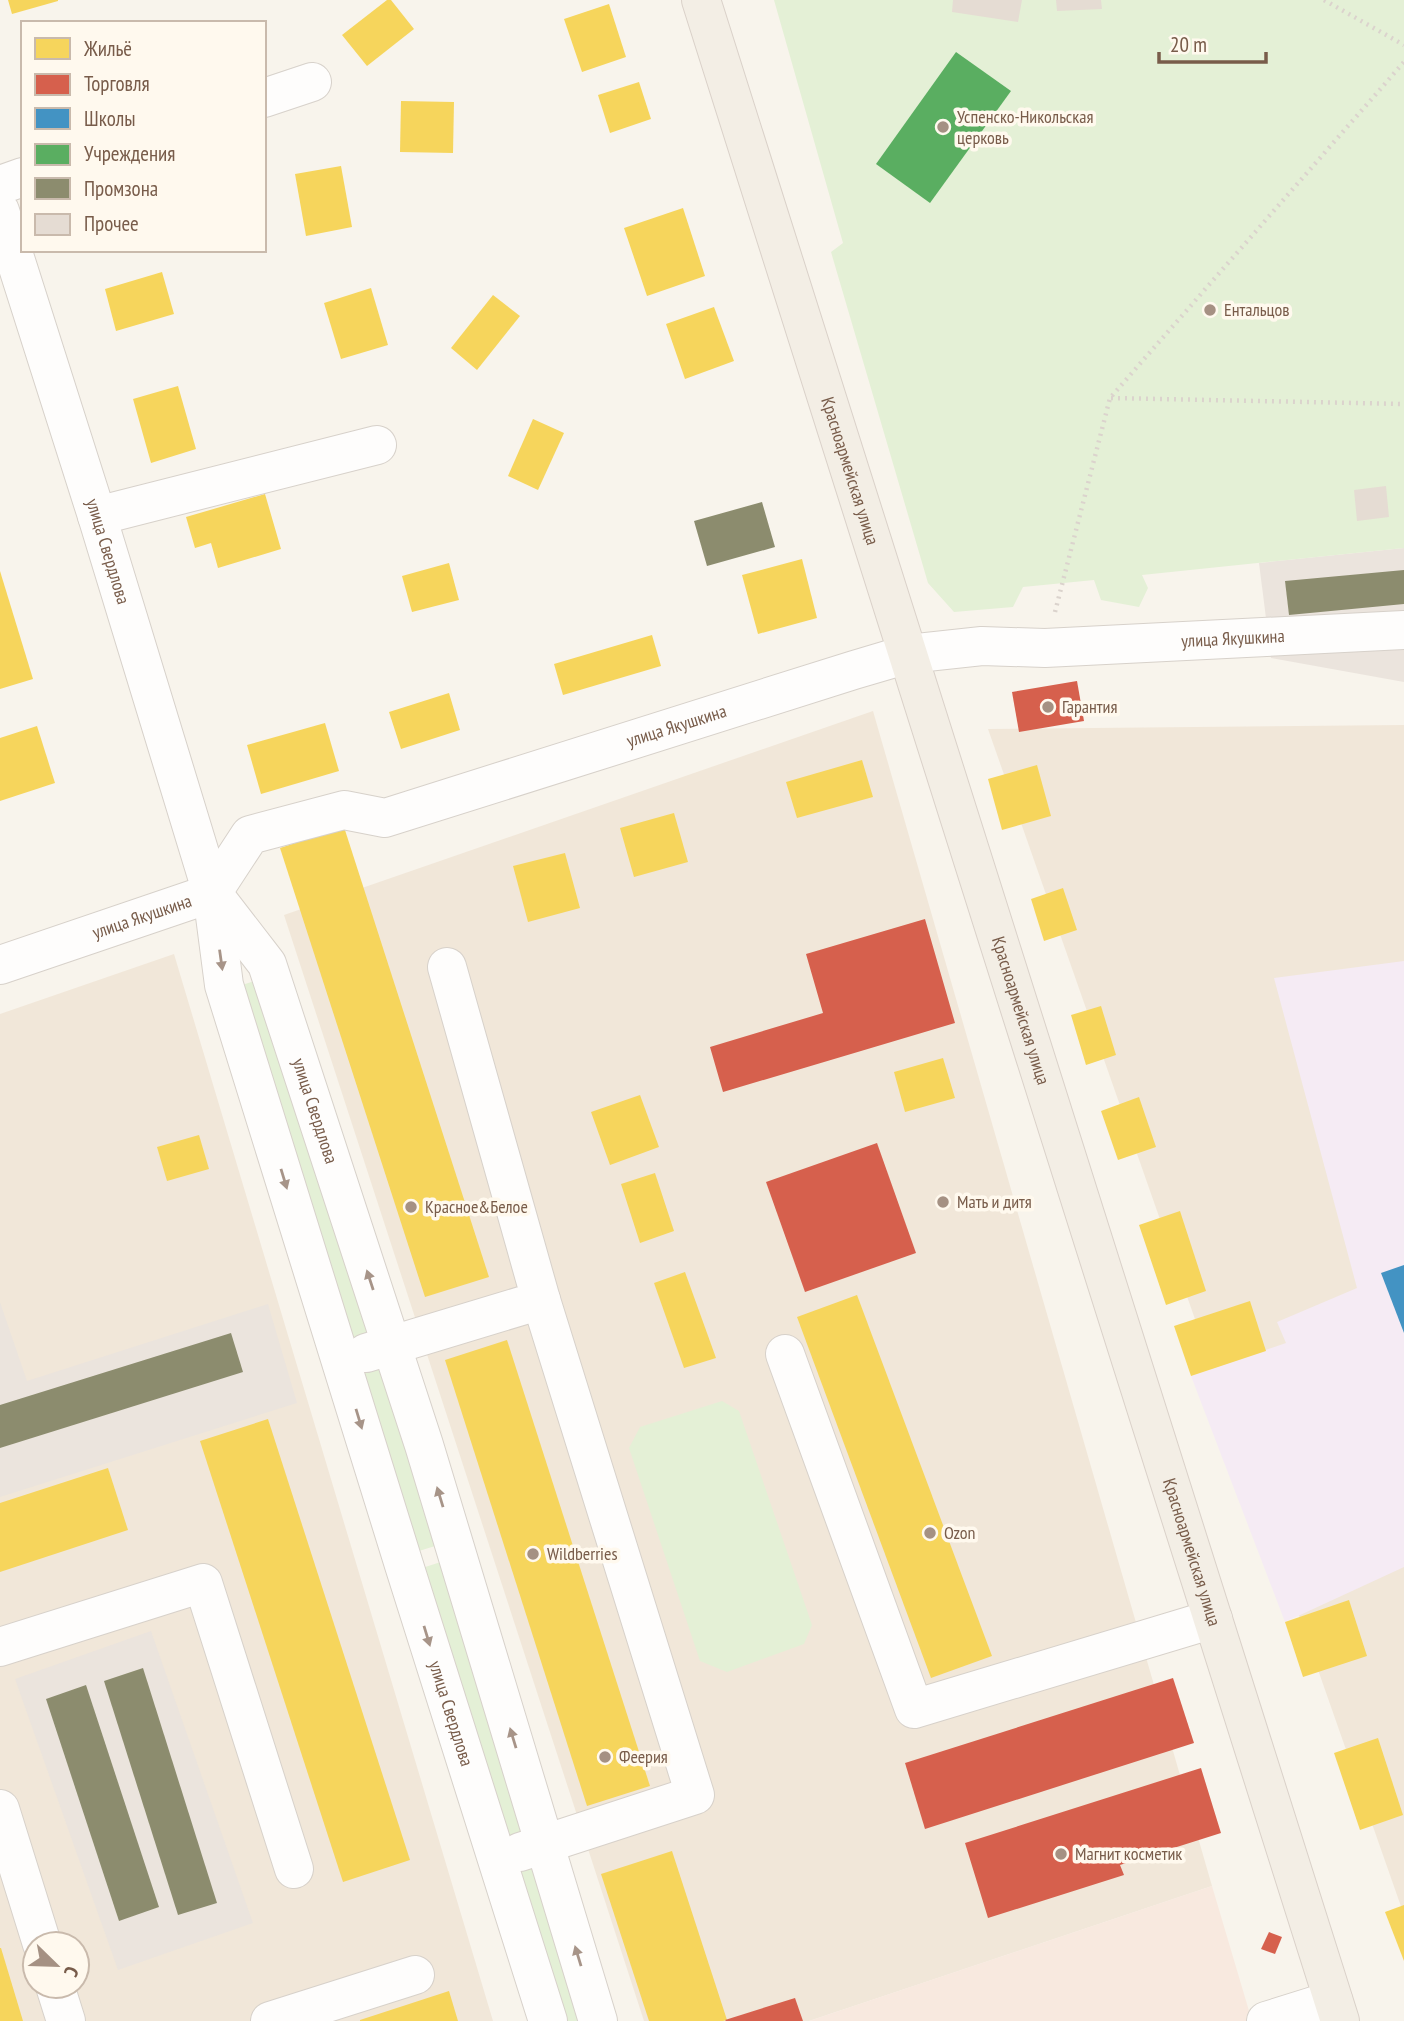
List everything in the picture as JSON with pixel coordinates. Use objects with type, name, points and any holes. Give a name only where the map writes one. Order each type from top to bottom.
[{"type":"main road","name":"Красноармейская улица","points":[[701,0],[1336,2010]]},
{"type":"street","points":[[266,97],[312,82]]},
{"type":"street","points":[[0,184],[21,178]]},
{"type":"street","name":"улица Свердлова","points":[[0,211],[212,893],[225,985],[548,2021]]},
{"type":"street","points":[[97,516],[377,445]]},
{"type":"street","name":"улица Якушкина","points":[[0,965],[212,893],[250,835],[344,810],[385,818],[908,654],[982,646],[1045,648],[1404,630]]},
{"type":"street","name":"улица Свердлова","points":[[212,893],[267,964],[456,1550],[598,2021]]},
{"type":"street","points":[[447,967],[541,1300],[695,1795],[498,1860]]},
{"type":"street","points":[[341,1361],[541,1300]]},
{"type":"street","points":[[785,1354],[914,1709],[1213,1619]]},
{"type":"street","points":[[404,1565],[456,1550]]},
{"type":"street","points":[[0,1647],[203,1583],[294,1869]]},
{"type":"street","points":[[0,1809],[38,1930]]},
{"type":"street","points":[[270,2021],[415,1975]]},
{"type":"street","points":[[59,2000],[66,2021]]},
{"type":"street","points":[[1266,2021],[1336,2010]]},
{"type":"path","points":[[1324,0],[1404,45]]},
{"type":"path","points":[[1045,648],[1110,398],[1404,62]]},
{"type":"path","points":[[1110,398],[1404,404]]},
{"type":"shaded area","points":[[1404,548],[1404,682],[1271,658],[1259,563]]},
{"type":"shaded area","points":[[873,711],[1212,1886],[809,2021],[644,2021],[284,915]]},
{"type":"shaded area","points":[[1404,725],[1404,1915],[988,729]]},
{"type":"shaded area","points":[[174,954],[493,2021],[0,2021],[0,1014]]},
{"type":"shaded area","points":[[1404,961],[1404,1567],[1285,1622],[1191,1376],[1286,1343],[1277,1322],[1357,1288],[1274,978]]},
{"type":"shaded area","points":[[0,1302],[27,1381],[268,1304],[297,1403],[0,1497]]},
{"type":"shaded area","points":[[151,1631],[253,1923],[118,1970],[15,1679]]},
{"type":"shaded area","points":[[1212,1886],[1252,2021],[809,2021]]},
{"type":"green space","points":[[774,0],[1404,0],[1404,548],[1142,575],[1148,588],[1139,607],[1101,600],[1094,580],[1023,587],[1013,607],[954,612],[928,583],[831,252],[843,243]]},
{"type":"green space","points":[[264,978],[380,1338],[348,1348],[233,988]]},
{"type":"green space","points":[[387,1354],[445,1543],[409,1554],[352,1366]]},
{"type":"green space","points":[[722,1401],[739,1411],[812,1625],[804,1644],[727,1672],[700,1661],[629,1448],[640,1427]]},
{"type":"green space","points":[[450,1559],[537,1836],[503,1846],[416,1570]]},
{"type":"green space","points":[[539,1852],[592,2021],[555,2021],[505,1862]]},
{"type":"building: Жильё","points":[[8,0],[58,0],[58,1],[12,14]]},
{"type":"building: Жильё","points":[[387,0],[391,0],[414,29],[367,66],[342,35]]},
{"type":"building: Жильё","points":[[609,4],[626,57],[582,72],[564,19]]},
{"type":"building: Жильё","points":[[639,82],[651,119],[610,133],[598,95]]},
{"type":"building: Жильё","points":[[401,101],[454,102],[453,153],[400,152]]},
{"type":"building: Жильё","points":[[341,166],[352,227],[306,236],[295,174]]},
{"type":"building: Жильё","points":[[683,208],[705,276],[647,296],[624,228]]},
{"type":"building: Жильё","points":[[162,272],[174,314],[116,331],[105,289]]},
{"type":"building: Жильё","points":[[371,288],[388,345],[341,359],[324,303]]},
{"type":"building: Жильё","points":[[493,295],[520,316],[477,370],[451,348]]},
{"type":"building: Жильё","points":[[714,307],[734,361],[685,379],[666,324]]},
{"type":"building: Жильё","points":[[178,386],[196,449],[151,463],[133,399]]},
{"type":"building: Жильё","points":[[533,419],[564,433],[538,490],[508,476]]},
{"type":"building: Жильё","points":[[265,494],[281,549],[218,568],[211,543],[195,548],[186,517]]},
{"type":"building: Жильё","points":[[802,559],[817,618],[758,634],[742,575]]},
{"type":"building: Жильё","points":[[449,563],[459,600],[412,612],[402,576]]},
{"type":"building: Жильё","points":[[0,571],[33,679],[0,689]]},
{"type":"building: Жильё","points":[[652,635],[661,666],[563,695],[554,664]]},
{"type":"building: Жильё","points":[[449,693],[460,730],[401,749],[389,712]]},
{"type":"building: Жильё","points":[[325,723],[339,771],[261,794],[247,745]]},
{"type":"building: Жильё","points":[[37,726],[55,783],[0,801],[0,738]]},
{"type":"building: Жильё","points":[[862,760],[873,797],[797,818],[786,782]]},
{"type":"building: Жильё","points":[[1037,765],[1051,816],[1002,830],[988,779]]},
{"type":"building: Жильё","points":[[674,813],[688,862],[634,877],[620,828]]},
{"type":"building: Жильё","points":[[344,827],[489,1277],[425,1297],[280,848]]},
{"type":"building: Жильё","points":[[565,853],[580,908],[528,922],[513,866]]},
{"type":"building: Жильё","points":[[1063,888],[1077,930],[1044,941],[1031,899]]},
{"type":"building: Жильё","points":[[1101,1006],[1116,1055],[1086,1065],[1071,1015]]},
{"type":"building: Жильё","points":[[943,1058],[955,1098],[905,1112],[894,1072]]},
{"type":"building: Жильё","points":[[640,1095],[659,1147],[610,1165],[591,1112]]},
{"type":"building: Жильё","points":[[1139,1097],[1156,1147],[1118,1160],[1101,1111]]},
{"type":"building: Жильё","points":[[199,1135],[209,1169],[167,1181],[157,1147]]},
{"type":"building: Жильё","points":[[655,1173],[674,1231],[640,1243],[621,1184]]},
{"type":"building: Жильё","points":[[1180,1211],[1206,1291],[1166,1305],[1139,1225]]},
{"type":"building: Жильё","points":[[685,1272],[716,1358],[684,1368],[654,1283]]},
{"type":"building: Жильё","points":[[857,1295],[992,1656],[931,1678],[797,1317]]},
{"type":"building: Жильё","points":[[1250,1301],[1266,1351],[1191,1376],[1174,1326]]},
{"type":"building: Жильё","points":[[507,1340],[650,1786],[587,1806],[445,1360]]},
{"type":"building: Жильё","points":[[268,1419],[410,1860],[343,1882],[200,1441]]},
{"type":"building: Жильё","points":[[108,1468],[128,1530],[0,1572],[0,1503]]},
{"type":"building: Жильё","points":[[1349,1600],[1367,1656],[1303,1677],[1285,1622]]},
{"type":"building: Жильё","points":[[1378,1738],[1403,1815],[1360,1830],[1334,1753]]},
{"type":"building: Жильё","points":[[672,1851],[727,2020],[649,2021],[601,1874]]},
{"type":"building: Жильё","points":[[1404,1905],[1404,1961],[1385,1912]]},
{"type":"building: Жильё","points":[[1,1948],[23,2021],[0,2021]]},
{"type":"building: Жильё","points":[[449,1991],[458,2021],[360,2021],[360,2020]]},
{"type":"building: Торговля","name":"Гарантия","points":[[1077,681],[1084,721],[1019,732],[1012,692]]},
{"type":"building: Торговля","points":[[925,919],[955,1023],[723,1092],[710,1047],[823,1013],[806,954]]},
{"type":"building: Торговля","points":[[877,1143],[916,1253],[805,1292],[766,1182]]},
{"type":"building: Торговля","points":[[1173,1678],[1194,1743],[925,1829],[905,1763]]},
{"type":"building: Торговля","name":"Магнит косметик","points":[[1201,1768],[1221,1833],[1120,1865],[1124,1875],[988,1918],[965,1843]]},
{"type":"building: Торговля","points":[[1269,1932],[1282,1937],[1275,1954],[1261,1949]]},
{"type":"building: Торговля","points":[[795,1998],[803,2021],[725,2020]]},
{"type":"building: Школы","points":[[1404,1265],[1404,1333],[1381,1273]]},
{"type":"building: Учреждения","name":"Успенско-Никольская церковь","points":[[956,52],[1011,91],[930,203],[876,164]]},
{"type":"building: Промзона","points":[[762,502],[775,547],[707,566],[694,521]]},
{"type":"building: Промзона","points":[[1404,570],[1404,604],[1289,615],[1285,581]]},
{"type":"building: Промзона","points":[[231,1333],[243,1372],[0,1448],[0,1405]]},
{"type":"building: Промзона","points":[[143,1668],[217,1903],[178,1915],[104,1681]]},
{"type":"building: Промзона","points":[[86,1685],[159,1907],[119,1921],[46,1699]]},
{"type":"building: Прочее","points":[[953,0],[1022,0],[1018,22],[952,12]]},
{"type":"building: Прочее","points":[[1056,0],[1101,0],[1102,9],[1057,11]]},
{"type":"building: Прочее","points":[[1386,486],[1389,517],[1357,521],[1354,490]]},
{"type":"place","name":"Успенско-Никольская церковь","points":[[943,127]]},
{"type":"place","name":"Ентальцов","points":[[1210,310]]},
{"type":"place","name":"Гарантия","points":[[1048,707]]},
{"type":"place","name":"Мать и дитя","points":[[943,1202]]},
{"type":"place","name":"Красное&Белое","points":[[411,1207]]},
{"type":"place","name":"Ozon","points":[[930,1533]]},
{"type":"place","name":"Wildberries","points":[[533,1554]]},
{"type":"place","name":"Феерия","points":[[605,1757]]},
{"type":"place","name":"Магнит косметик","points":[[1061,1854]]}]
